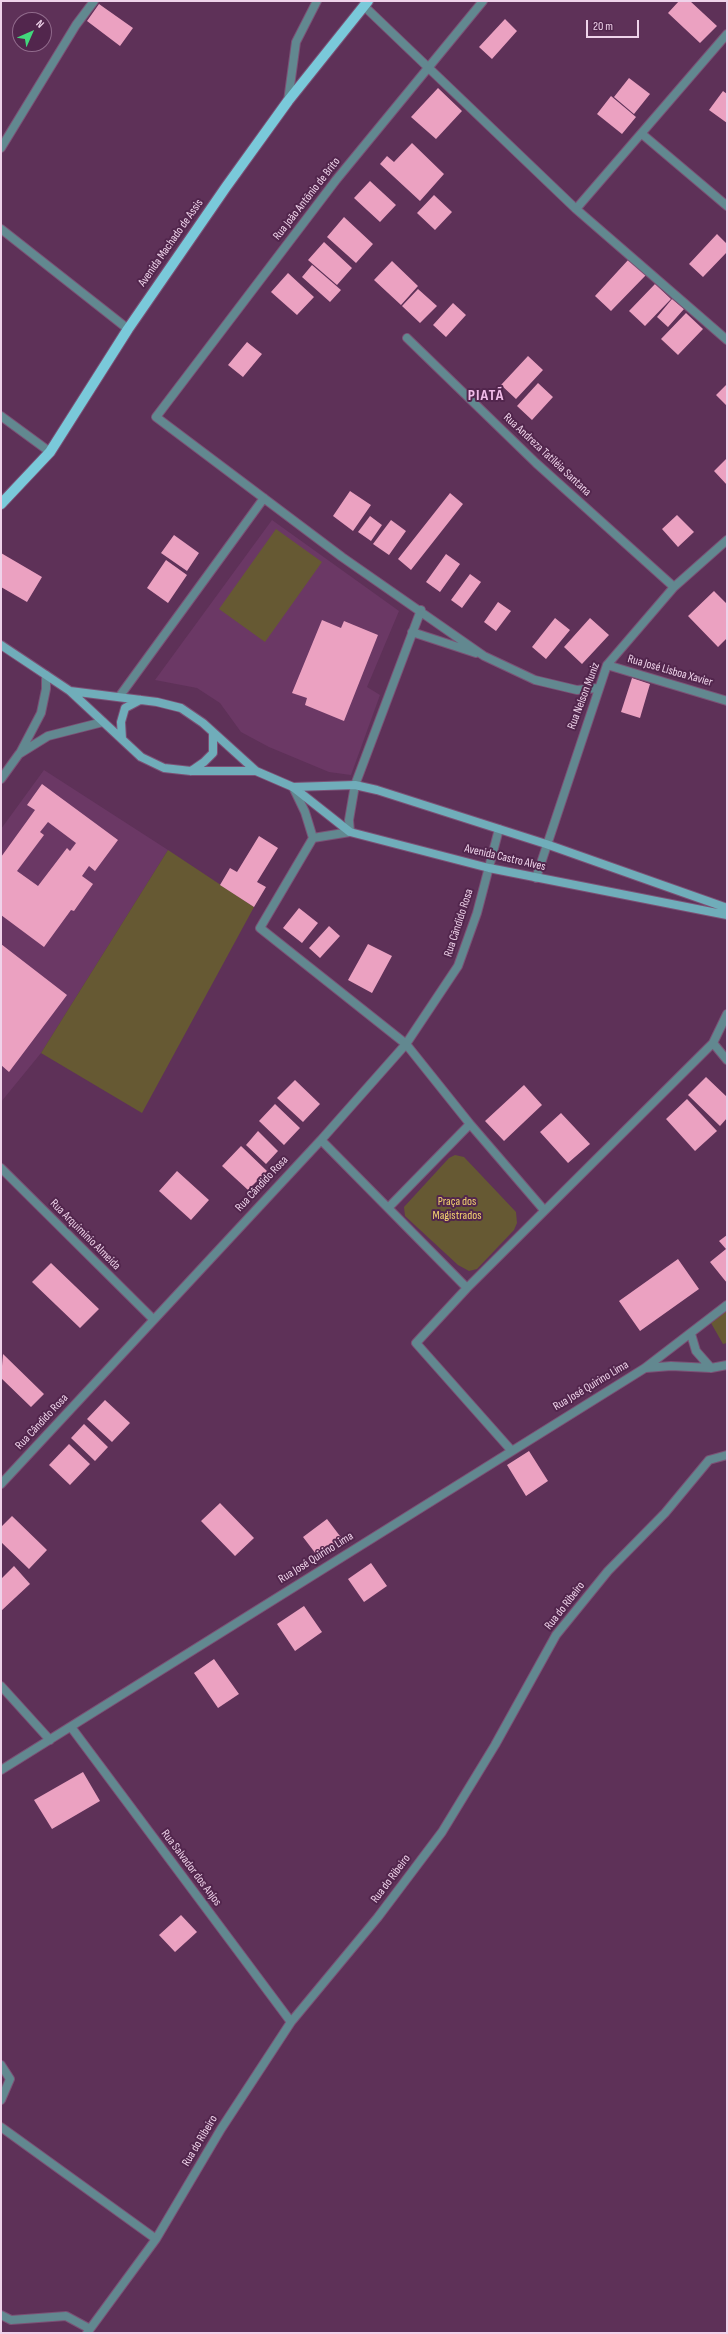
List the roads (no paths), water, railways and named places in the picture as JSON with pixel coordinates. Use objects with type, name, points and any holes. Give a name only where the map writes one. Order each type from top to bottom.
[{"type":"main road","name":"Avenida Machado de Assis","points":[[1,504],[50,452],[128,329],[288,101],[366,4]]},
{"type":"street","points":[[1,148],[76,25],[94,1]]},
{"type":"street","points":[[288,101],[296,42],[316,1]]},
{"type":"street","name":"Rua João Antônio de Brito","points":[[264,498],[156,416],[336,180],[430,69],[483,1]]},
{"type":"street","points":[[366,4],[430,69],[576,208],[727,340]]},
{"type":"street","points":[[576,208],[642,134],[727,34]]},
{"type":"street","points":[[642,134],[727,206]]},
{"type":"street","points":[[1,229],[128,329]]},
{"type":"street","name":"Rua Andreza Tatiléia Santana","points":[[407,338],[536,463],[674,587]]},
{"type":"street","points":[[1,416],[50,452]]},
{"type":"street","points":[[119,697],[264,498],[342,556],[421,610],[484,656]]},
{"type":"street","name":"Rua Nelson Muniz","points":[[536,878],[598,688],[607,665],[674,587],[727,540]]},
{"type":"street","points":[[313,838],[350,832],[349,820],[355,785],[421,610]]},
{"type":"street","points":[[412,632],[484,656],[535,680],[577,690],[598,688]]},
{"type":"street","name":"Avenida Castro Alves","points":[[1,645],[70,691],[141,757],[164,768],[191,771],[256,771]]},
{"type":"street","name":"Rua José Lisboa Xavier","points":[[607,665],[727,701]]},
{"type":"street","points":[[1,779],[19,754],[41,713],[46,689],[46,675]]},
{"type":"street","name":"Avenida Castro Alves","points":[[70,691],[158,702],[181,708],[203,723],[256,771],[292,787],[350,832],[489,868],[727,915]]},
{"type":"street","points":[[122,739],[121,722],[125,708],[140,700]]},
{"type":"street","points":[[19,754],[48,736],[103,722]]},
{"type":"street","points":[[191,771],[204,762],[213,753],[213,733]]},
{"type":"street","name":"Avenida Castro Alves","points":[[292,787],[355,785],[377,790],[546,844],[727,908]]},
{"type":"street","points":[[292,787],[305,812],[313,838],[260,928],[406,1044],[470,1124],[544,1210]]},
{"type":"street","name":"Rua Cândido Rosa","points":[[1,1484],[321,1140],[406,1044],[458,966],[489,868],[499,829]]},
{"type":"street","points":[[511,1450],[416,1343],[467,1288],[544,1210],[713,1044],[727,1014]]},
{"type":"street","points":[[713,1044],[727,1060]]},
{"type":"street","points":[[389,1206],[470,1124]]},
{"type":"street","points":[[321,1140],[389,1206],[467,1288]]},
{"type":"street","name":"Rua Arquimínio Almeida","points":[[1,1168],[153,1319]]},
{"type":"street","name":"Rua José Quirino Lima","points":[[1,1770],[511,1450],[645,1368],[727,1305]]},
{"type":"street","points":[[690,1334],[696,1351],[711,1368]]},
{"type":"street","name":"Rua José Quirino Lima","points":[[645,1368],[671,1366],[711,1368],[727,1365]]},
{"type":"street","name":"Rua do Ribeiro","points":[[88,2331],[156,2240],[221,2129],[291,2022],[378,1917],[442,1832],[495,1745],[556,1635],[608,1571],[665,1513],[709,1460],[727,1455]]},
{"type":"street","points":[[1,1686],[50,1740]]},
{"type":"street","name":"Rua Salvador dos Anjos","points":[[71,1727],[291,2022]]},
{"type":"street","points":[[1,2065],[10,2079],[1,2100]]},
{"type":"street","points":[[1,2127],[156,2240]]},
{"type":"street","points":[[1,2315],[11,2320],[66,2316],[88,2331]]},
{"type":"district","name":"PIATÃ","points":[[486,396]]},
{"type":"park label","name":"Praça dos Magistrados","points":[[457,1209]]}]
